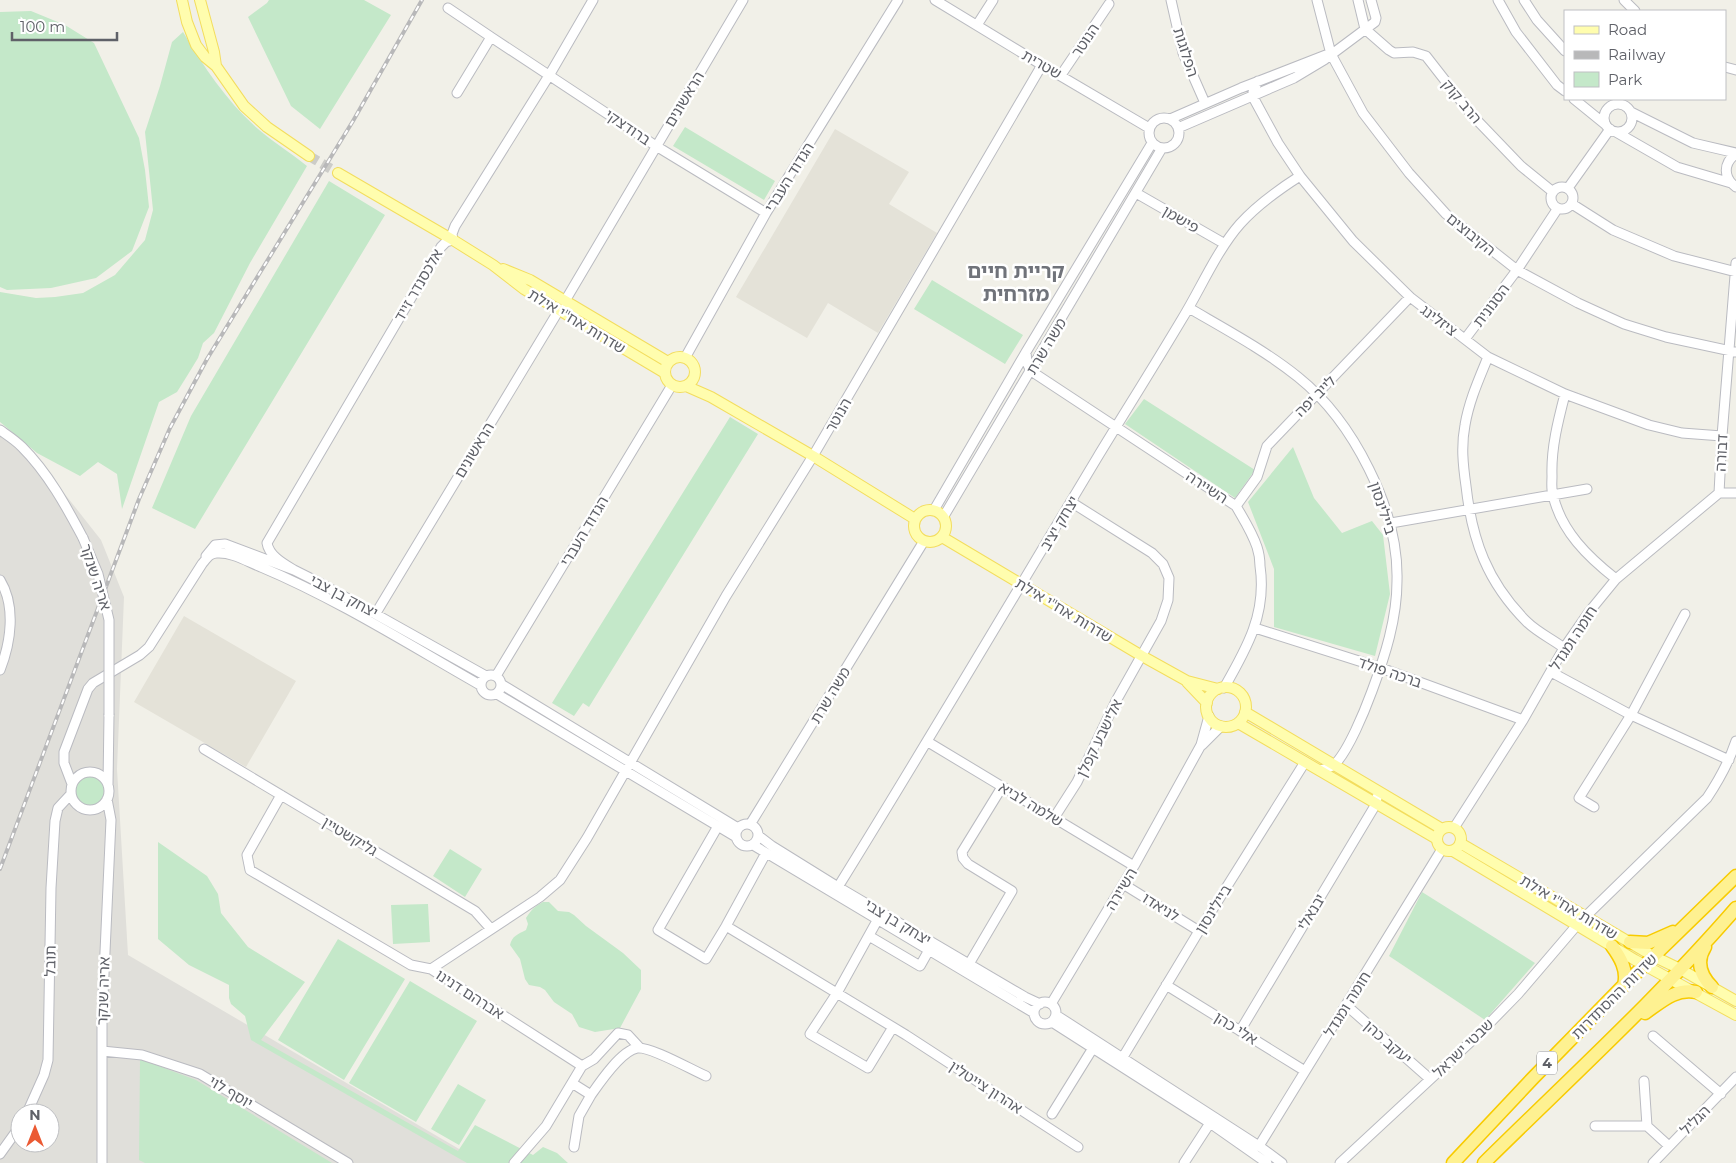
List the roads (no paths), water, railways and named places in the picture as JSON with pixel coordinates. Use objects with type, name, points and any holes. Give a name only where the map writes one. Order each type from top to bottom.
[{"type":"highway","name":"שדרות ההסתדרות","points":[[1453,1163],[1532,1078],[1649,960],[1736,876]]},
{"type":"highway","name":"שדרות ההסתדרות","points":[[1484,1163],[1620,1030],[1708,940],[1736,908]]},
{"type":"highway","points":[[1630,942],[1652,942],[1684,926]]},
{"type":"highway","points":[[1708,940],[1701,952],[1700,962],[1703,977],[1712,987]]},
{"type":"highway","points":[[1612,946],[1622,962],[1625,976],[1624,985]]},
{"type":"highway","points":[[1620,1030],[1673,994],[1686,991],[1696,992]]},
{"type":"main road","points":[[182,0],[187,22],[196,45],[204,57],[216,66],[249,112],[309,156]]},
{"type":"main road","points":[[200,0],[216,66]]},
{"type":"main road","name":"שדרות אח\"י אילת","points":[[338,173],[453,240],[493,265],[524,289],[665,373]]},
{"type":"main road","name":"שדרות אח\"י אילת","points":[[493,265],[530,280],[668,362]]},
{"type":"main road","points":[[676,358],[685,358],[689,361],[694,369],[690,382],[676,387],[668,382],[665,373],[668,362],[676,358]]},
{"type":"main road","points":[[690,382],[711,397],[813,456],[915,519]]},
{"type":"main road","points":[[934,510],[944,516],[946,524],[942,537],[932,542],[924,541],[915,532],[915,519],[923,511],[934,510]]},
{"type":"main road","name":"שדרות אח\"י אילת","points":[[942,537],[1187,681],[1207,702]]},
{"type":"main road","name":"שדרות אח\"י אילת","points":[[1187,681],[1221,688]]},
{"type":"main road","points":[[1221,688],[1236,690],[1241,694],[1246,706],[1246,712],[1238,723],[1233,726],[1216,724],[1209,716],[1207,702],[1221,688]]},
{"type":"main road","points":[[1246,712],[1378,791],[1439,834]]},
{"type":"main road","points":[[1238,723],[1376,804],[1439,834]]},
{"type":"main road","points":[[1448,827],[1454,828],[1459,833],[1452,848],[1439,847],[1439,834],[1448,827]]},
{"type":"main road","name":"שדרות אח\"י אילת","points":[[1452,848],[1586,916],[1630,942],[1670,978],[1736,1015]]},
{"type":"main road","name":"שדרות אח\"י אילת","points":[[1452,848],[1612,946],[1680,969],[1736,1001]]},
{"type":"street","name":"אלכסנדר זייד","points":[[294,570],[272,554],[267,543],[440,247],[446,242],[453,240],[452,234],[455,226],[550,74],[593,0]]},
{"type":"street","name":"הראשונים","points":[[565,301],[742,0]]},
{"type":"street","name":"הגדוד העברי","points":[[685,358],[766,213],[898,0]]},
{"type":"street","name":"שטרית","points":[[935,0],[1149,128]]},
{"type":"street","points":[[977,25],[993,0]]},
{"type":"street","name":"הפלוגות","points":[[1171,0],[1183,53],[1205,103]]},
{"type":"street","name":"הקיבוצים","points":[[1317,0],[1331,54],[1364,113],[1409,174],[1446,214],[1517,270],[1578,304],[1624,324],[1666,337],[1732,352]]},
{"type":"street","points":[[1358,0],[1365,29]]},
{"type":"street","points":[[1178,128],[1294,78],[1331,54],[1375,22],[1376,18],[1371,0]]},
{"type":"street","points":[[1498,0],[1516,32],[1557,85],[1564,90]]},
{"type":"street","points":[[1524,0],[1537,20],[1564,50]]},
{"type":"street","points":[[1624,0],[1634,10]]},
{"type":"street","name":"הנוטר","points":[[1061,75],[1109,4]]},
{"type":"street","name":"ברודצקי","points":[[448,8],[656,146],[766,213]]},
{"type":"street","name":"הרב קוק","points":[[1365,29],[1394,53],[1414,52],[1426,56],[1472,115],[1521,166],[1553,192]]},
{"type":"street","points":[[457,93],[491,37]]},
{"type":"street","points":[[1170,119],[1178,128],[1178,138],[1168,148],[1162,148],[1152,143],[1149,136],[1149,128],[1158,119],[1170,119],[1321,56],[1331,54]]},
{"type":"street","name":"הנוטר","points":[[630,762],[726,596],[813,456],[1042,65]]},
{"type":"street","points":[[1253,97],[1253,92],[1258,82]]},
{"type":"street","name":"ציזלינג","points":[[1253,97],[1278,143],[1300,176],[1353,241],[1410,297],[1488,356],[1565,394],[1649,425],[1682,433],[1722,436]]},
{"type":"street","points":[[1575,100],[1610,129],[1677,167],[1733,185]]},
{"type":"street","points":[[1610,129],[1604,116],[1608,108],[1617,101],[1631,112],[1693,143],[1736,154]]},
{"type":"street","points":[[1610,129],[1624,131],[1632,121],[1631,112]]},
{"type":"street","points":[[1568,188],[1610,129]]},
{"type":"street","name":"משה שרת","points":[[934,510],[1026,352],[1152,143]]},
{"type":"street","name":"משה שרת","points":[[944,516],[1162,148]]},
{"type":"street","points":[[1733,185],[1726,172],[1726,166],[1728,161],[1736,154]]},
{"type":"street","name":"יצחק יציב","points":[[838,887],[928,742],[1189,308],[1225,244],[1239,225],[1262,203],[1280,188],[1300,176]]},
{"type":"street","points":[[1558,188],[1568,188],[1573,193],[1572,204],[1564,209],[1558,208],[1552,202],[1553,192],[1558,188]]},
{"type":"street","name":"פישמן","points":[[1136,193],[1225,244]]},
{"type":"street","points":[[1572,204],[1613,230],[1674,256],[1736,272]]},
{"type":"street","name":"הסנונית","points":[[1465,339],[1517,270],[1558,208]]},
{"type":"street","name":"דבורה","points":[[1719,493],[1722,436],[1732,352],[1736,263]]},
{"type":"street","name":"לייב יפה","points":[[1236,506],[1256,477],[1267,446],[1410,297]]},
{"type":"street","points":[[559,310],[571,308],[584,312]]},
{"type":"street","name":"ביילינסון","points":[[1189,308],[1298,376],[1318,394],[1351,436],[1370,470],[1391,523],[1398,581],[1394,620],[1381,668],[1369,700],[1354,733],[1334,765]]},
{"type":"street","name":"הראשונים","points":[[376,613],[559,310]]},
{"type":"street","points":[[1026,352],[1027,363],[1031,372]]},
{"type":"street","points":[[1488,356],[1471,400],[1465,425],[1462,454],[1468,510],[1476,543],[1492,577],[1507,599],[1528,623],[1564,648]]},
{"type":"street","name":"השיירה","points":[[1031,372],[1236,506],[1250,529],[1258,549],[1263,582],[1255,628],[1243,655],[1221,688]]},
{"type":"street","name":"הגדוד העברי","points":[[498,680],[672,385]]},
{"type":"street","points":[[1565,394],[1556,428],[1552,460],[1552,495],[1561,517],[1574,540],[1593,561],[1616,579]]},
{"type":"street","name":"אריה שנקר","points":[[0,430],[21,446],[43,470],[83,538],[98,574],[109,620],[108,785]]},
{"type":"street","points":[[1391,523],[1587,489]]},
{"type":"street","points":[[1719,493],[1736,494]]},
{"type":"street","name":"חומה ומגדל","points":[[1454,828],[1523,720],[1564,648],[1589,612],[1616,579],[1719,493]]},
{"type":"street","name":"אלישבע קפלן","points":[[1054,818],[1077,782],[1116,701],[1161,620],[1168,600],[1169,578],[1163,564],[1152,553],[1071,502]]},
{"type":"street","name":"משה שרת","points":[[752,823],[924,541]]},
{"type":"street","name":"יצחק בן צבי","points":[[64,763],[65,746],[88,689],[149,647],[212,547],[221,544],[246,551],[294,570],[376,613],[486,676]]},
{"type":"street","name":"יצחק בן צבי","points":[[202,564],[210,555],[216,553],[240,558],[288,579],[480,685]]},
{"type":"street","points":[[0,580],[6,589],[10,608],[10,633],[0,670]]},
{"type":"street","points":[[1594,807],[1579,798],[1631,715],[1685,614]]},
{"type":"street","name":"ברכה פולד","points":[[1255,628],[1381,668],[1523,720]]},
{"type":"street","points":[[1551,672],[1631,715],[1729,760]]},
{"type":"street","points":[[736,838],[738,828],[744,824],[752,823],[758,830],[759,836],[753,845],[743,845],[718,826],[497,694],[487,695],[482,691],[481,681],[486,676],[498,680],[738,828]]},
{"type":"street","points":[[497,694],[500,689],[498,680]]},
{"type":"street","name":"השיירה","points":[[1202,745],[1209,716]]},
{"type":"street","name":"השיירה","points":[[1051,1004],[1134,866],[1202,745],[1221,726]]},
{"type":"street","points":[[1586,916],[1707,798],[1720,779],[1736,741]]},
{"type":"street","name":"שלמה לביא","points":[[928,742],[1134,866]]},
{"type":"street","name":"גליקשטיין","points":[[204,749],[475,911],[491,929]]},
{"type":"street","points":[[60,806],[68,799],[77,776],[97,769],[108,755]]},
{"type":"street","name":"אברהם דנינו","points":[[582,1066],[431,969],[540,897],[560,880],[588,838],[630,762]]},
{"type":"street","name":"ביילינסון","points":[[1123,1057],[1305,762]]},
{"type":"street","points":[[60,806],[68,804],[88,810],[98,808],[107,799],[108,785],[101,776],[72,772],[64,763]]},
{"type":"street","points":[[64,763],[73,801],[78,806]]},
{"type":"street","points":[[1320,770],[1334,765]]},
{"type":"street","points":[[969,964],[1012,891],[968,864],[963,858],[962,852],[1002,787]]},
{"type":"street","name":"יבנאלי","points":[[1240,1031],[1376,804],[1378,791]]},
{"type":"street","points":[[280,795],[247,855],[250,870],[411,965],[431,969]]},
{"type":"street","name":"אריה שנקר","points":[[102,1163],[102,1008],[111,820],[107,799]]},
{"type":"street","name":"תובל","points":[[31,1103],[44,1075],[48,1060],[51,888],[56,821],[60,806]]},
{"type":"street","points":[[98,808],[104,811],[111,820]]},
{"type":"street","points":[[718,826],[658,930],[706,959],[766,853]]},
{"type":"street","name":"יצחק בן צבי","points":[[759,836],[838,887],[1040,1004]]},
{"type":"street","name":"יצחק בן צבי","points":[[753,845],[1034,1013]]},
{"type":"street","name":"חומה ומגדל","points":[[1259,1146],[1346,1005],[1452,848]]},
{"type":"street","name":"לניאדו","points":[[1123,884],[1199,931]]},
{"type":"street","points":[[878,919],[837,994],[810,1034],[868,1068],[893,1027]]},
{"type":"street","name":"שבטי ישראל","points":[[1340,1163],[1470,1043],[1518,994],[1578,924]]},
{"type":"street","name":"אהרון צייטלין","points":[[726,926],[893,1027],[1078,1147]]},
{"type":"street","points":[[869,936],[920,966],[929,950]]},
{"type":"street","name":"אלי כהן","points":[[1166,985],[1305,1071]]},
{"type":"street","points":[[1040,1004],[1051,1004],[1055,1009],[1054,1018],[1045,1024],[1038,1022],[1034,1013],[1036,1007],[1040,1004]]},
{"type":"street","name":"יעקב כהן","points":[[1346,1005],[1430,1079]]},
{"type":"street","points":[[1054,1018],[1123,1057],[1209,1118],[1267,1163]]},
{"type":"street","points":[[1054,1018],[1093,1048],[1259,1146],[1282,1163]]},
{"type":"street","points":[[514,1163],[546,1126],[582,1066],[594,1059],[618,1033],[628,1035],[640,1048]]},
{"type":"street","points":[[1653,1036],[1721,1094]]},
{"type":"street","points":[[574,1147],[579,1116],[591,1095],[606,1073],[630,1051],[640,1048],[652,1050],[706,1076]]},
{"type":"street","points":[[1052,1114],[1093,1048]]},
{"type":"street","name":"יוסף לוי","points":[[102,1051],[142,1055],[200,1074],[348,1163]]},
{"type":"street","name":"הגליל","points":[[1653,1163],[1736,1078]]},
{"type":"street","points":[[1644,1080],[1647,1126]]},
{"type":"street","points":[[572,1083],[591,1095]]},
{"type":"street","points":[[1184,1163],[1209,1118]]},
{"type":"street","points":[[1595,1126],[1647,1126],[1669,1146]]},
{"type":"street","points":[[0,1154],[10,1140]]},
{"type":"street","points":[[1245,1147],[1259,1146]]},
{"type":"tunnel","points":[[309,156],[338,173]]},
{"type":"railway","points":[[0,869],[139,499],[170,428],[207,359],[353,121],[422,0]]},
{"type":"district","name":"קריית חיים מזרחית","points":[[1016,282]]}]
